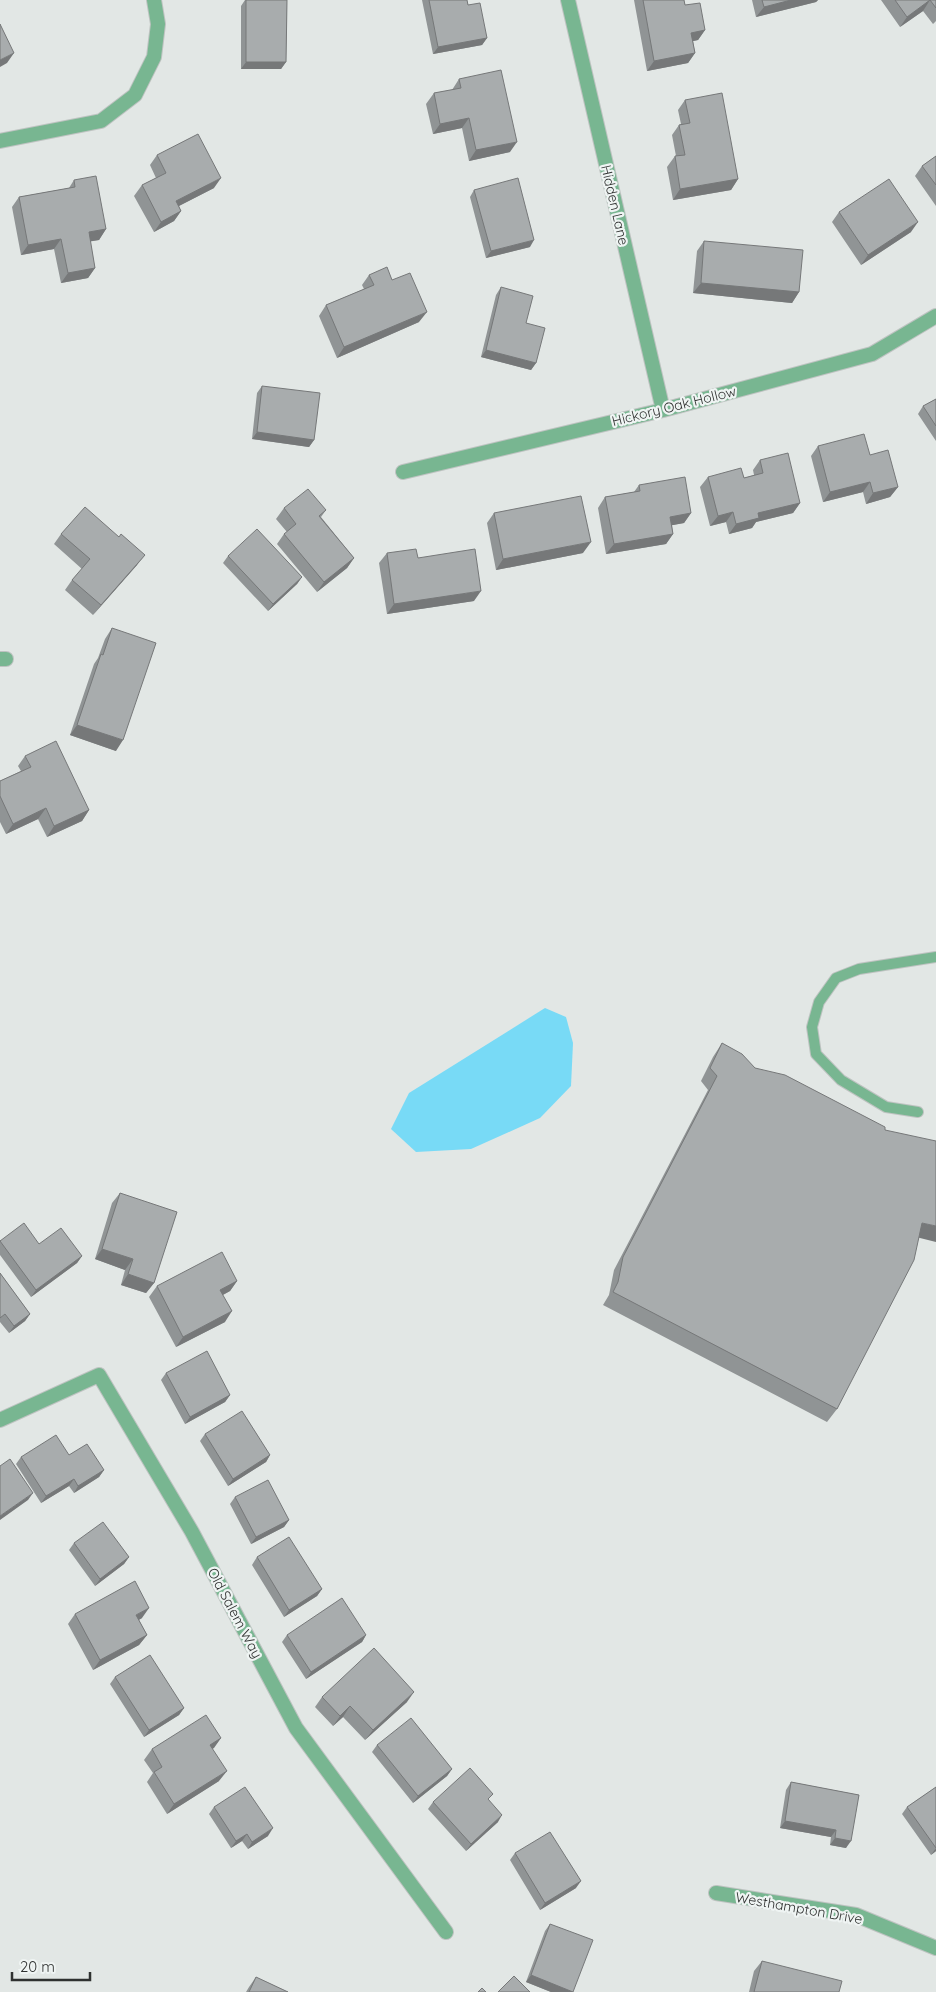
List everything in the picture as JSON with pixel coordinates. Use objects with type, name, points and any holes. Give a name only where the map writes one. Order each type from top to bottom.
[{"type":"street","points":[[0,141],[101,121],[135,95],[154,57],[158,24],[154,0]]},
{"type":"street","name":"Hidden Lane","points":[[568,0],[663,410]]},
{"type":"street","name":"Hickory Oak Hollow","points":[[403,472],[663,410],[872,354],[936,316]]},
{"type":"street","name":"Old Salem Way","points":[[0,1420],[99,1375],[192,1532],[296,1728],[446,1932]]},
{"type":"street","name":"Westhampton Drive","points":[[716,1893],[856,1915],[936,1948]]},
{"type":"lane","points":[[918,1112],[886,1107],[841,1080],[816,1054],[812,1027],[819,1002],[836,978],[859,969],[936,957]]},
{"type":"water","points":[[545,1008],[566,1017],[573,1043],[571,1086],[540,1118],[471,1149],[416,1152],[391,1129],[409,1093]]},
{"type":"building","points":[[246,0],[287,0],[286,62],[246,62]]},
{"type":"building","points":[[429,0],[467,0],[468,5],[480,3],[487,38],[438,47]]},
{"type":"building","points":[[643,0],[684,0],[685,5],[700,3],[705,30],[691,33],[695,53],[654,61]]},
{"type":"building","points":[[762,0],[791,0],[764,7]]},
{"type":"building","points":[[895,0],[930,0],[907,17]]},
{"type":"building","points":[[930,0],[936,0],[936,8]]},
{"type":"building","points":[[0,24],[14,53],[0,60]]},
{"type":"building","points":[[501,70],[517,142],[476,150],[469,118],[440,124],[434,93],[461,88],[459,79]]},
{"type":"building","points":[[722,93],[738,179],[680,189],[675,156],[685,155],[679,125],[690,123],[685,100]]},
{"type":"building","points":[[198,134],[221,178],[176,201],[181,211],[161,222],[142,185],[166,173],[157,155]]},
{"type":"building","points":[[936,156],[936,185],[922,166]]},
{"type":"building","points":[[96,176],[106,229],[89,232],[95,268],[68,273],[61,239],[28,245],[19,197],[75,187],[74,180]]},
{"type":"building","points":[[518,178],[534,240],[491,251],[474,190]]},
{"type":"building","points":[[889,179],[918,222],[868,255],[839,212]]},
{"type":"building","points":[[704,241],[803,250],[799,292],[701,283]]},
{"type":"building","points":[[387,267],[392,280],[410,273],[427,312],[344,347],[326,305],[374,285],[369,275]]},
{"type":"building","points":[[501,287],[533,296],[526,323],[545,328],[536,363],[486,350]]},
{"type":"building","points":[[262,386],[320,393],[314,440],[257,432]]},
{"type":"building","points":[[936,399],[936,426],[923,406]]},
{"type":"building","points":[[864,434],[870,455],[888,450],[898,487],[873,493],[870,482],[830,492],[818,446]]},
{"type":"building","points":[[788,453],[800,503],[758,513],[759,518],[736,524],[733,512],[718,516],[708,477],[741,468],[744,478],[763,473],[760,460]]},
{"type":"building","points":[[685,477],[691,513],[670,517],[673,534],[614,544],[605,497],[640,491],[639,485]]},
{"type":"building","points":[[308,489],[326,510],[319,516],[354,558],[324,582],[284,534],[296,524],[284,508]]},
{"type":"building","points":[[581,496],[591,542],[503,559],[494,513]]},
{"type":"building","points":[[85,507],[119,537],[121,534],[145,555],[101,605],[72,580],[90,559],[61,534]]},
{"type":"building","points":[[257,529],[302,577],[273,604],[228,556]]},
{"type":"building","points":[[416,549],[418,558],[475,549],[481,591],[394,604],[387,553]]},
{"type":"building","points":[[112,628],[156,643],[123,740],[77,725],[101,654],[103,655]]},
{"type":"building","points":[[56,741],[89,810],[54,826],[46,808],[13,824],[0,796],[0,781],[31,767],[25,756]]},
{"type":"building","points":[[722,1043],[742,1054],[755,1068],[785,1075],[885,1127],[885,1130],[936,1141],[936,1226],[922,1223],[914,1260],[837,1409],[613,1292],[618,1282],[623,1257],[717,1076],[710,1068]]},
{"type":"building","points":[[120,1193],[177,1212],[154,1283],[128,1274],[133,1259],[102,1249]]},
{"type":"building","points":[[24,1223],[39,1244],[61,1228],[82,1256],[36,1290],[0,1241]]},
{"type":"building","points":[[222,1252],[237,1281],[220,1290],[232,1311],[183,1337],[157,1286]]},
{"type":"building","points":[[0,1273],[30,1314],[14,1326],[5,1314],[0,1318]]},
{"type":"building","points":[[207,1351],[230,1395],[190,1417],[166,1373]]},
{"type":"building","points":[[242,1411],[270,1455],[233,1479],[205,1434]]},
{"type":"building","points":[[56,1435],[69,1455],[87,1444],[104,1470],[78,1486],[74,1479],[46,1496],[21,1457]]},
{"type":"building","points":[[10,1459],[33,1493],[0,1516],[0,1466]]},
{"type":"building","points":[[268,1480],[289,1520],[256,1537],[235,1497]]},
{"type":"building","points":[[103,1522],[129,1557],[100,1579],[74,1543]]},
{"type":"building","points":[[289,1537],[322,1589],[289,1610],[257,1557]]},
{"type":"building","points":[[135,1581],[149,1608],[136,1615],[147,1635],[100,1660],[75,1614]]},
{"type":"building","points":[[342,1598],[366,1635],[311,1672],[287,1635]]},
{"type":"building","points":[[374,1648],[414,1692],[373,1730],[350,1706],[340,1716],[322,1697]]},
{"type":"building","points":[[150,1655],[184,1708],[149,1730],[115,1677]]},
{"type":"building","points":[[206,1715],[221,1738],[210,1745],[227,1771],[174,1804],[154,1772],[162,1767],[152,1749]]},
{"type":"building","points":[[411,1718],[452,1769],[418,1796],[377,1745]]},
{"type":"building","points":[[470,1768],[493,1794],[488,1799],[502,1815],[471,1844],[433,1802]]},
{"type":"building","points":[[791,1782],[859,1795],[851,1841],[835,1838],[836,1830],[785,1821]]},
{"type":"building","points":[[245,1787],[273,1828],[252,1842],[247,1834],[236,1841],[214,1807]]},
{"type":"building","points":[[936,1787],[936,1848],[907,1807]]},
{"type":"building","points":[[550,1832],[581,1881],[545,1903],[515,1853]]},
{"type":"building","points":[[550,1924],[593,1940],[573,1992],[531,1975]]},
{"type":"building","points":[[762,1961],[842,1981],[839,1992],[754,1992]]},
{"type":"building","points":[[514,1976],[530,1992],[498,1992]]},
{"type":"building","points":[[256,1977],[288,1992],[249,1992]]},
{"type":"building","points":[[482,1988],[486,1992],[478,1992]]}]
